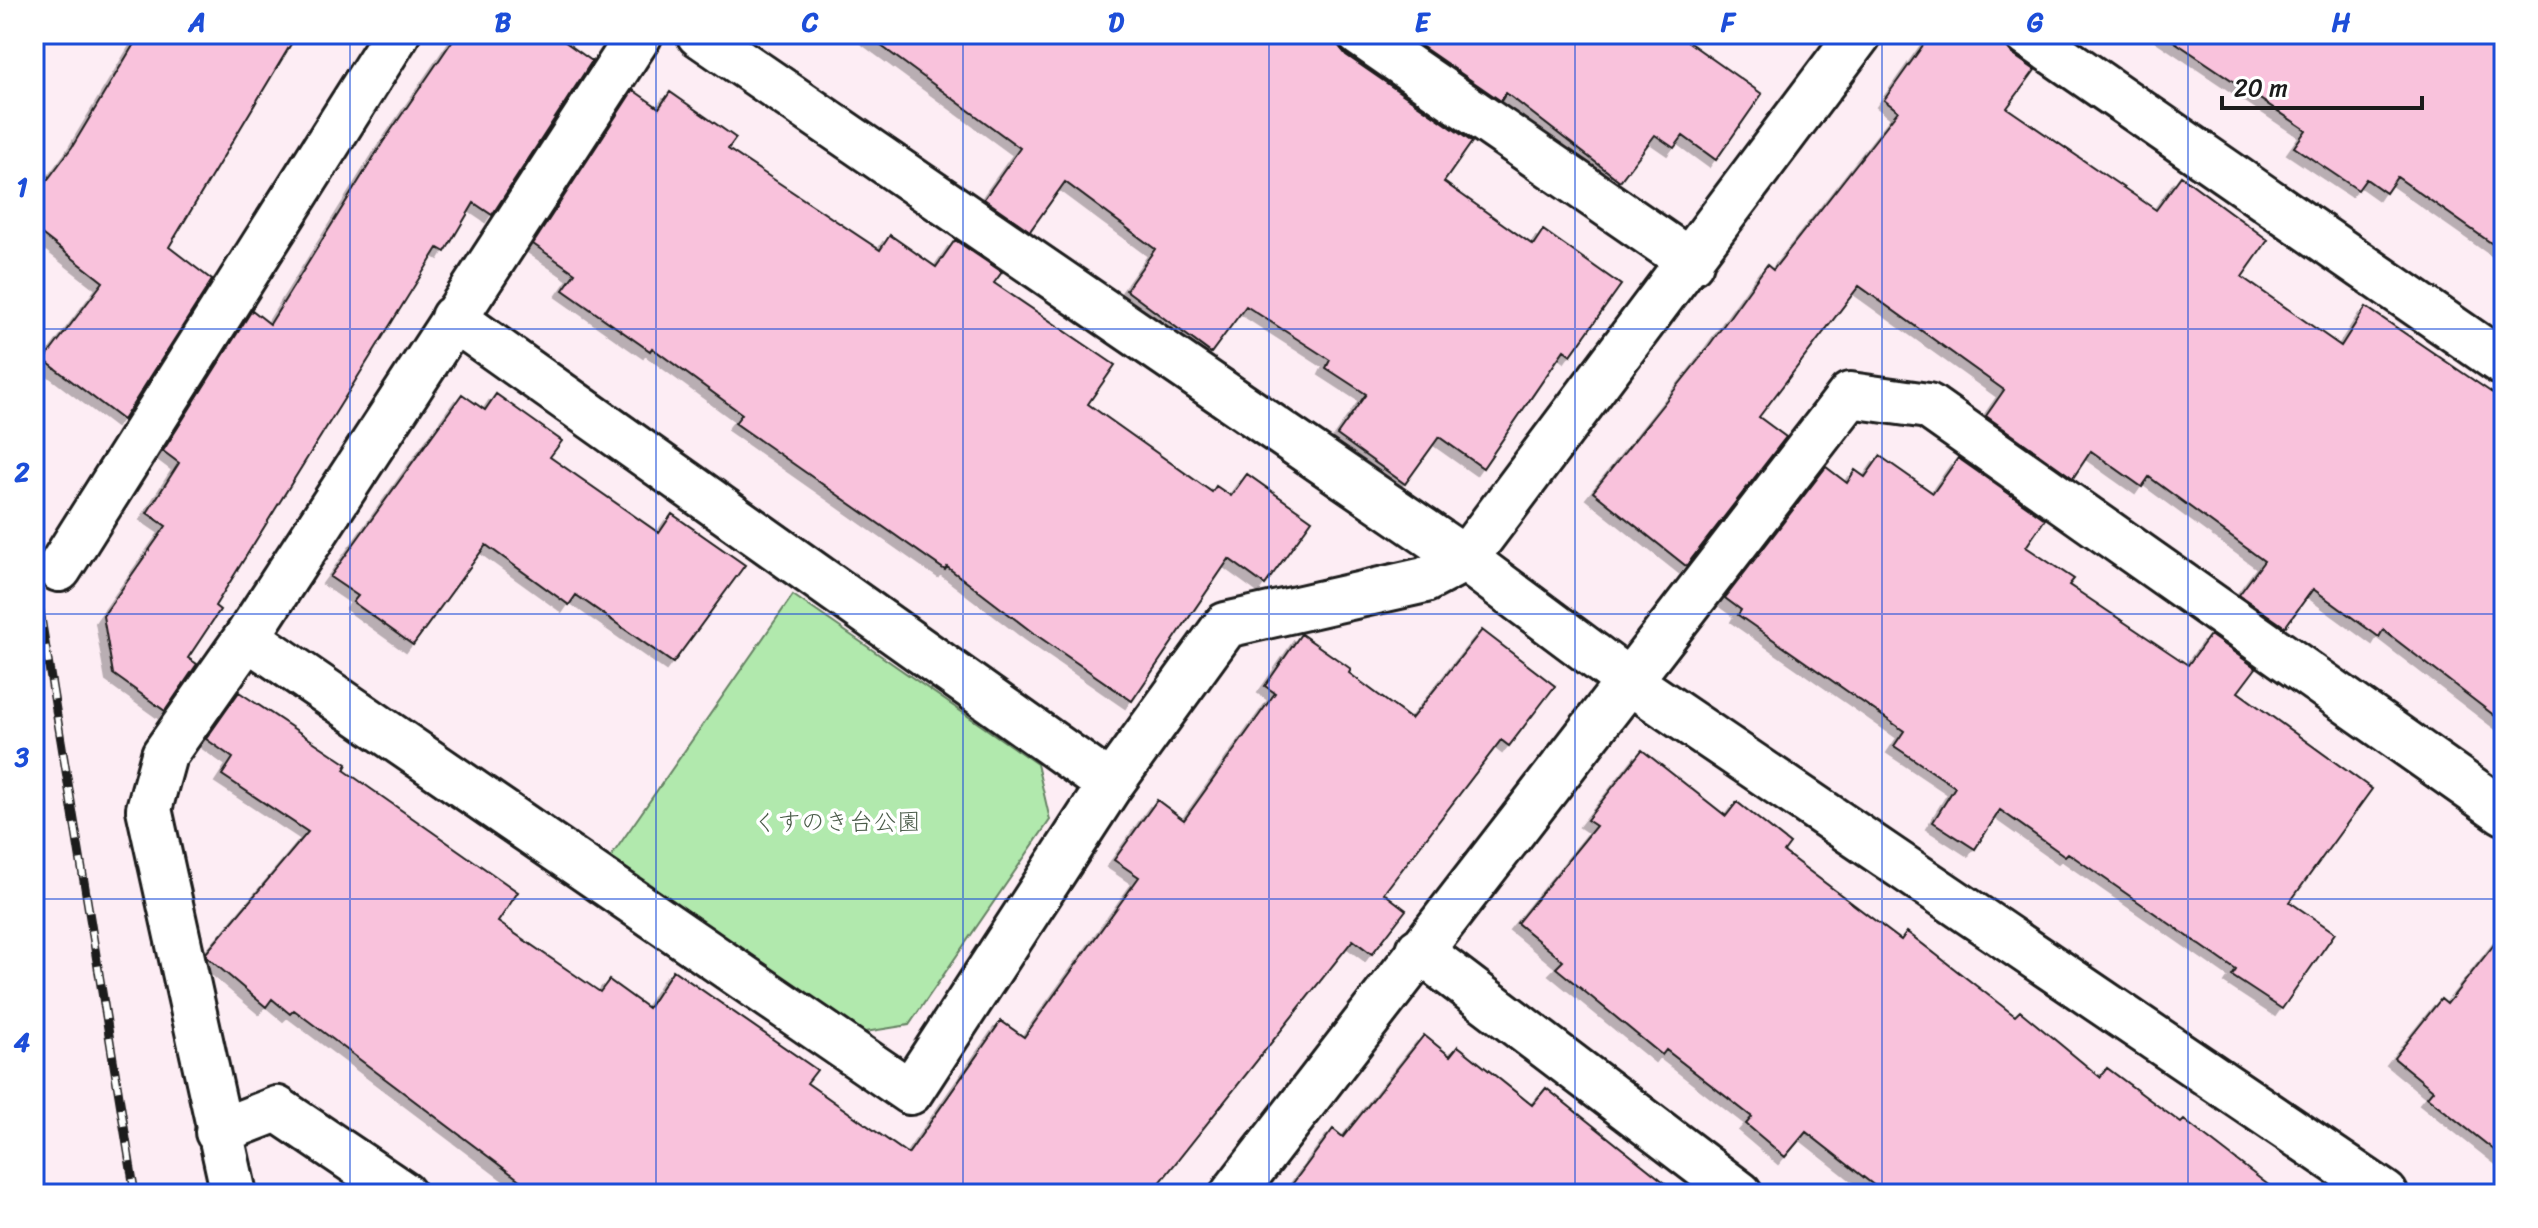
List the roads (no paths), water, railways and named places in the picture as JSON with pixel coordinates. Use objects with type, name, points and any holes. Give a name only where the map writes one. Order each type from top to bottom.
[{"type":"street","points":[[59,569],[397,34]]},
{"type":"street","points":[[234,1194],[149,809],[164,755],[247,637],[640,34]]},
{"type":"street","points":[[699,34],[1465,559],[1627,680],[2338,1180],[2385,1194]]},
{"type":"street","points":[[1360,34],[1691,262]]},
{"type":"street","points":[[247,637],[910,1092],[1110,785],[1226,625],[1425,580],[1465,559],[1691,262],[1859,34]]},
{"type":"street","points":[[2027,34],[2504,364]]},
{"type":"street","points":[[453,318],[1110,785]]},
{"type":"street","points":[[1233,1194],[1850,395],[1928,406],[2504,812]]},
{"type":"street","points":[[1419,950],[1740,1194]]},
{"type":"street","points":[[218,1132],[277,1109],[403,1194]]},
{"type":"railway","points":[[34,575],[135,1194]]},
{"type":"park label","name":"くすのき台公園","points":[[837,822]]}]
